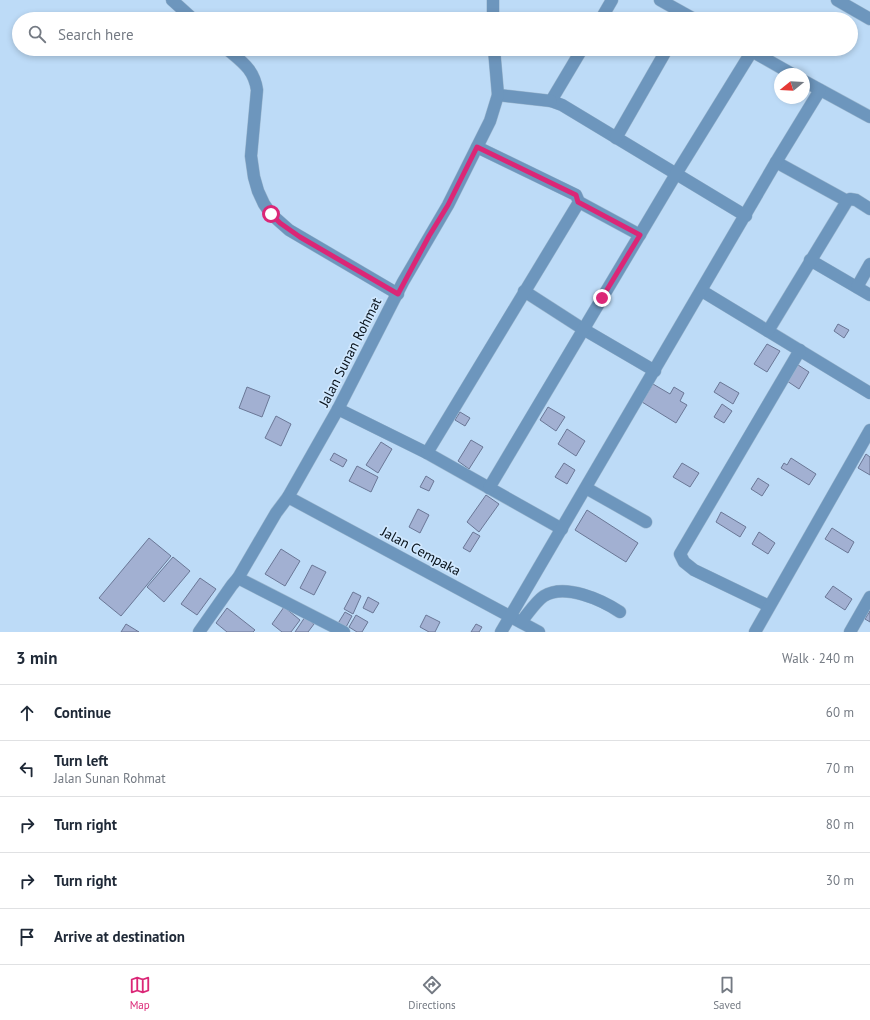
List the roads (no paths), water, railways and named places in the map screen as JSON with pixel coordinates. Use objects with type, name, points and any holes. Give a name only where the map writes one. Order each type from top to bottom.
[{"type":"street","points":[[172,0],[185,12]]},
{"type":"street","points":[[493,0],[493,12]]},
{"type":"street","points":[[605,12],[612,0]]},
{"type":"street","points":[[660,0],[679,12]]},
{"type":"street","points":[[837,0],[858,12]]},
{"type":"street","points":[[858,12],[870,19]]},
{"type":"street","points":[[235,56],[251,71],[256,82],[257,90],[251,156],[258,192],[264,204],[271,214],[289,230],[398,294]]},
{"type":"street","name":"Jalan Sunan Rohmat","points":[[199,632],[238,578],[276,513],[288,496],[338,409],[429,236],[448,205],[490,121],[498,95],[495,56]]},
{"type":"street","points":[[551,100],[578,56]]},
{"type":"street","points":[[616,138],[663,56]]},
{"type":"street","points":[[489,488],[746,56]]},
{"type":"street","points":[[760,56],[782,68]]},
{"type":"street","points":[[810,84],[870,117]]},
{"type":"street","points":[[516,619],[562,529],[746,216],[776,162],[820,90]]},
{"type":"street","points":[[498,95],[551,100],[562,105],[746,216]]},
{"type":"street","points":[[477,147],[576,195],[578,202],[640,235]]},
{"type":"street","points":[[776,162],[847,201]]},
{"type":"street","points":[[768,330],[847,201],[850,199],[856,200],[870,209]]},
{"type":"street","points":[[427,453],[578,202]]},
{"type":"street","points":[[810,260],[870,295]]},
{"type":"street","points":[[857,287],[870,264]]},
{"type":"street","points":[[702,290],[870,393]]},
{"type":"street","points":[[524,291],[583,329],[655,371]]},
{"type":"street","points":[[769,606],[694,570],[684,562],[680,554],[800,350]]},
{"type":"street","points":[[338,409],[427,453],[562,529]]},
{"type":"street","points":[[755,632],[870,430]]},
{"type":"street","points":[[586,488],[646,522]]},
{"type":"street","name":"Jalan Cempaka","points":[[288,496],[539,632]]},
{"type":"street","points":[[238,578],[324,627],[344,632]]},
{"type":"street","points":[[501,632],[543,597],[550,594],[566,592],[578,593],[610,606],[620,612]]},
{"type":"street","points":[[850,632],[870,597]]}]
